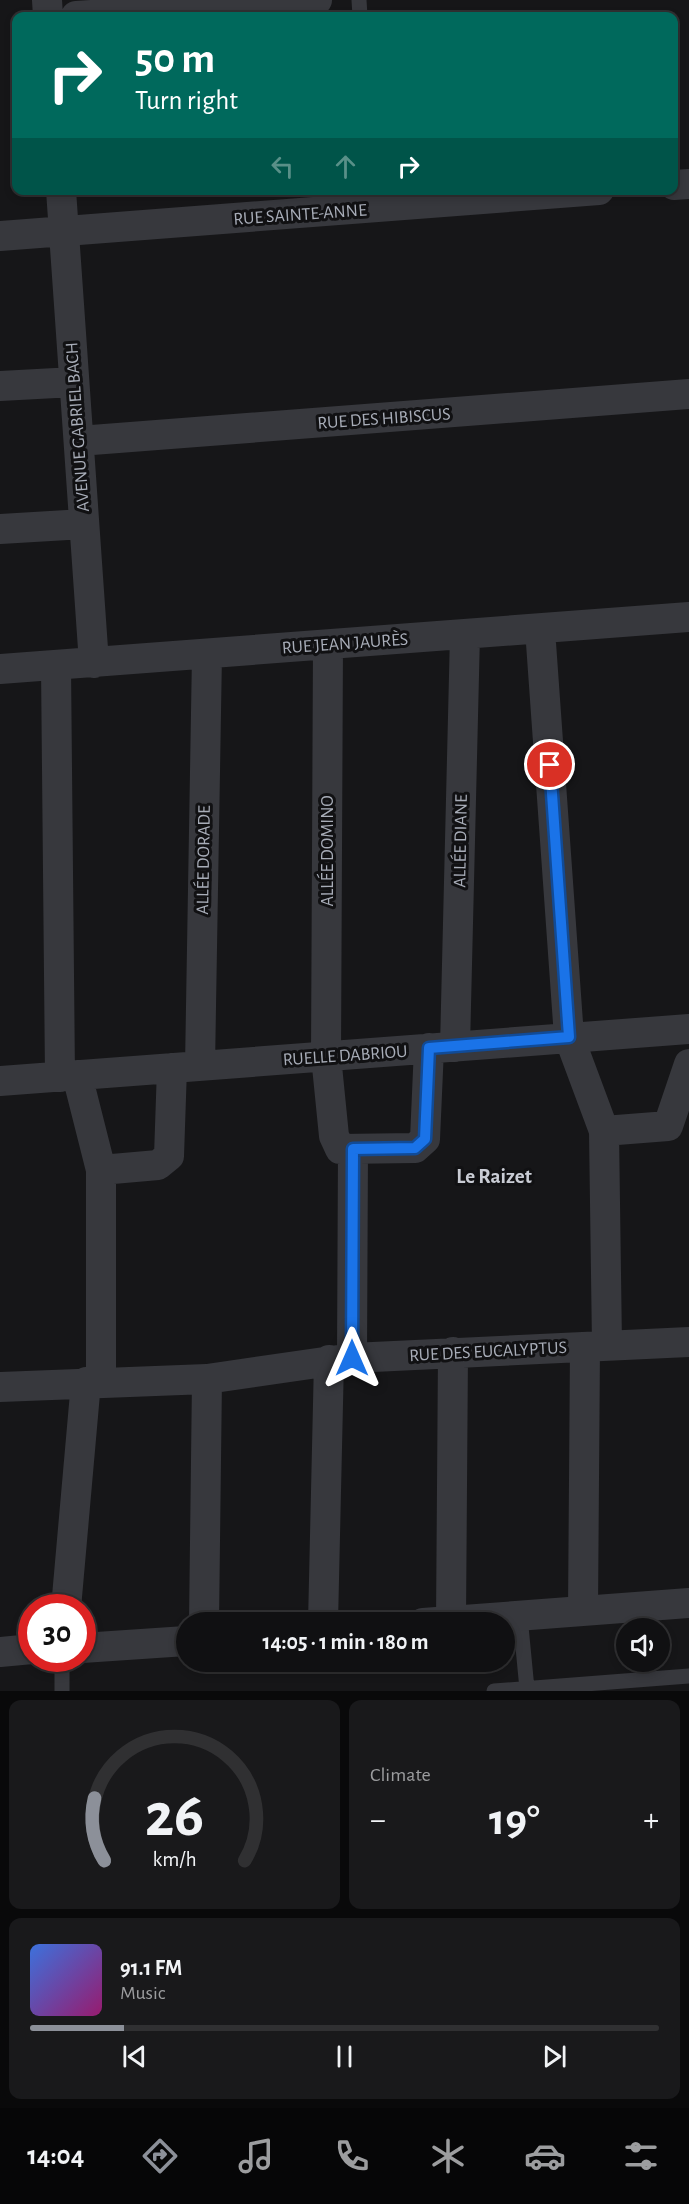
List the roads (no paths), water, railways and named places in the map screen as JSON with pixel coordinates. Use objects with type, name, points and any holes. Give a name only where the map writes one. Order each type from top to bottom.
[{"type":"street","points":[[136,12],[317,0]]},
{"type":"street","name":"AVENUE GABRIEL BACH","points":[[61,195],[94,663]]},
{"type":"street","name":"RUE SAINTE-ANNE","points":[[0,236],[64,232],[367,200],[483,195]]},
{"type":"street","points":[[0,386],[74,382]]},
{"type":"street","name":"RUE DES HIBISCUS","points":[[78,441],[689,394]]},
{"type":"street","points":[[0,529],[84,524]]},
{"type":"street","name":"RUE JEAN JAURÈS","points":[[0,669],[689,617]]},
{"type":"street","points":[[540,628],[569,1037],[604,1131],[583,1611]]},
{"type":"street","name":"ALLÉE DIANE","points":[[353,1149],[415,1148],[425,1139],[442,1048],[465,634]]},
{"type":"street","name":"ALLÉE DOMINO","points":[[328,645],[326,1056],[336,1144],[340,1149],[353,1149]]},
{"type":"street","name":"ALLÉE DORADE","points":[[101,1170],[158,1165],[169,1156],[186,1067],[207,654]]},
{"type":"street","points":[[56,666],[69,1076],[101,1170],[93,1382],[68,1594]]},
{"type":"street","name":"RUELLE DABRIOU","points":[[0,1081],[689,1029]]},
{"type":"street","points":[[604,1131],[668,1126],[689,1064]]},
{"type":"street","points":[[324,1612],[353,1149]]},
{"type":"street","name":"RUE DES EUCALYPTUS","points":[[0,1387],[207,1379],[341,1359],[689,1342]]},
{"type":"street","points":[[438,1612],[453,1352]]},
{"type":"street","points":[[204,1612],[207,1379]]},
{"type":"street","points":[[515,1616],[689,1603]]},
{"type":"street","points":[[96,1647],[176,1642]]},
{"type":"street","points":[[0,1652],[18,1650]]},
{"type":"lane","points":[[520,1616],[527,1689]]},
{"type":"lane","points":[[62,1672],[62,1691]]},
{"type":"lane","points":[[494,1691],[689,1676]]},
{"type":"district","name":"Le Raizet","points":[[494,1176]]}]
